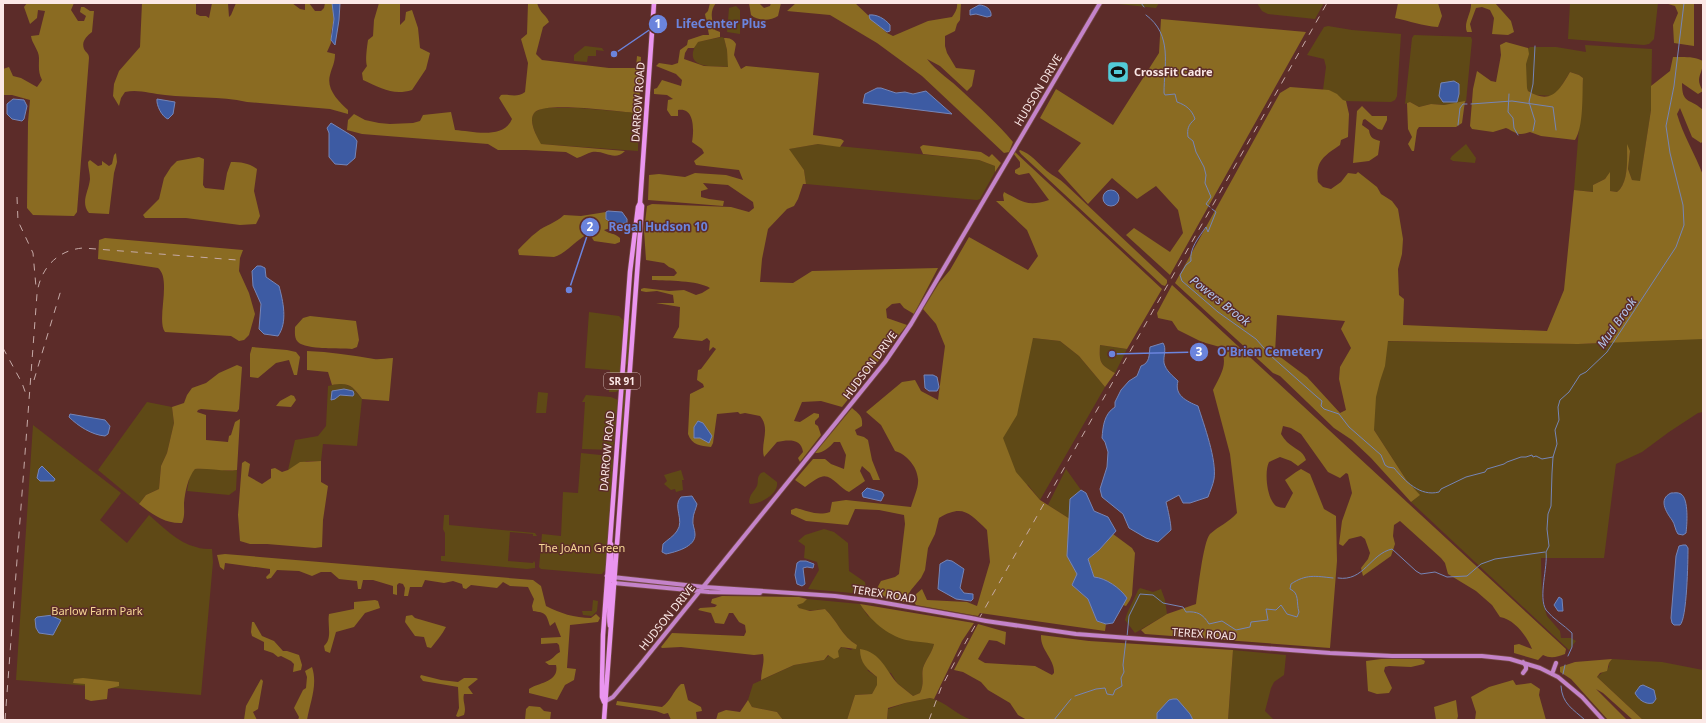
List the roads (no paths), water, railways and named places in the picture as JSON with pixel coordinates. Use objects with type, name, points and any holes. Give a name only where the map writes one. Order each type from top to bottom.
[{"type":"main road","name":"DARROW ROAD","points":[[604,720],[604,702],[607,693],[611,632],[610,538],[630,264],[638,207],[640,203],[654,3]]},
{"type":"main road","name":"HUDSON DRIVE","points":[[604,702],[616,694],[885,362],[911,324],[1100,3]]},
{"type":"main road","name":"DARROW ROAD","points":[[604,702],[602,697],[602,668],[604,624],[611,582],[631,368],[642,206],[640,203]]},
{"type":"main road","points":[[630,264],[638,265]]},
{"type":"main road","points":[[629,277],[638,278]]},
{"type":"main road","points":[[626,314],[635,314]]},
{"type":"main road","points":[[623,367],[631,368]]},
{"type":"main road","name":"TEREX ROAD","points":[[611,577],[870,601],[1057,632],[1366,655],[1488,656],[1523,662],[1552,674],[1574,690],[1603,720]]},
{"type":"main road","name":"TEREX ROAD","points":[[611,582],[700,592],[734,594],[787,593]]},
{"type":"main road","points":[[611,582],[609,624],[611,632]]},
{"type":"main road","points":[[604,624],[609,624]]},
{"type":"main road","points":[[1523,662],[1526,666],[1526,669],[1523,672]]},
{"type":"main road","points":[[1552,674],[1556,663]]},
{"type":"main road","points":[[602,668],[608,668]]},
{"type":"water","points":[[332,3],[340,3],[335,45],[331,40],[334,19]]},
{"type":"water","points":[[979,5],[988,8],[991,16],[987,17],[976,14],[970,15],[970,10]]},
{"type":"water","points":[[869,15],[881,17],[890,25],[890,31],[887,32],[870,19]]},
{"type":"water","points":[[1454,81],[1459,84],[1457,102],[1443,102],[1439,96],[1441,83]]},
{"type":"water","points":[[877,88],[896,93],[905,92],[913,94],[926,91],[952,114],[863,103],[865,94]]},
{"type":"water","points":[[13,99],[24,100],[27,106],[24,119],[22,121],[12,119],[7,114],[7,104]]},
{"type":"water","points":[[157,99],[175,102],[173,114],[168,119],[160,110],[157,104]]},
{"type":"water","points":[[331,123],[354,137],[357,141],[355,158],[347,165],[335,164],[329,157],[329,133],[327,128]]},
{"type":"water","points":[[1108,190],[1114,190],[1119,195],[1117,204],[1114,206],[1108,206],[1103,201],[1103,195]]},
{"type":"water","points":[[606,212],[622,212],[627,219],[627,223],[617,224],[609,221],[606,219]]},
{"type":"water","points":[[257,266],[265,268],[266,277],[279,286],[284,318],[278,336],[264,334],[259,329],[261,304],[253,286],[252,271]]},
{"type":"water","points":[[1163,343],[1165,348],[1164,363],[1168,371],[1178,381],[1177,386],[1179,394],[1185,400],[1198,406],[1214,462],[1214,481],[1208,497],[1190,503],[1183,503],[1179,495],[1166,502],[1171,530],[1158,542],[1146,538],[1129,528],[1123,514],[1102,497],[1100,489],[1107,467],[1108,452],[1102,438],[1106,417],[1115,407],[1115,402],[1121,390],[1129,381],[1137,376],[1141,366],[1148,361],[1150,347]]},
{"type":"water","points":[[924,375],[933,375],[937,377],[939,387],[937,391],[929,391],[925,388]]},
{"type":"water","points":[[344,389],[353,391],[353,396],[340,395],[331,400],[332,391]]},
{"type":"water","points":[[70,414],[105,420],[110,426],[108,434],[105,436],[86,430],[69,417]]},
{"type":"water","points":[[698,421],[703,423],[712,436],[709,443],[700,438],[694,438],[694,427]]},
{"type":"water","points":[[42,466],[55,479],[54,481],[40,481],[37,478],[39,469]]},
{"type":"water","points":[[867,488],[882,492],[884,495],[881,501],[863,497],[862,493]]},
{"type":"water","points":[[1081,490],[1086,493],[1094,511],[1108,517],[1116,531],[1099,550],[1088,559],[1094,577],[1103,579],[1112,584],[1127,598],[1113,623],[1106,624],[1097,621],[1088,599],[1072,585],[1077,574],[1067,556],[1070,499]]},
{"type":"water","points":[[1671,493],[1681,494],[1684,497],[1687,512],[1687,524],[1686,533],[1683,535],[1678,534],[1676,531],[1664,506],[1665,499]]},
{"type":"water","points":[[692,496],[697,504],[693,515],[695,532],[694,539],[689,546],[666,554],[662,552],[663,544],[674,535],[679,527],[679,501],[681,497]]},
{"type":"water","points":[[1686,545],[1688,548],[1686,601],[1680,625],[1674,625],[1671,618],[1676,556],[1679,546]]},
{"type":"water","points":[[947,560],[952,561],[964,569],[960,588],[964,593],[973,594],[973,599],[971,601],[956,599],[938,589],[940,564]]},
{"type":"water","points":[[800,561],[806,561],[814,564],[813,568],[803,568],[805,584],[802,586],[797,584],[795,575],[797,563]]},
{"type":"water","points":[[1559,597],[1562,599],[1563,611],[1558,611],[1554,605]]},
{"type":"water","points":[[53,615],[52,616],[61,620],[53,635],[39,633],[36,628],[35,619],[37,617]]},
{"type":"water","points":[[1643,685],[1654,690],[1656,699],[1653,703],[1642,701],[1635,693],[1640,686]]},
{"type":"water","points":[[1177,699],[1190,714],[1193,720],[1157,720],[1157,713],[1169,700]]},
{"type":"waterway","name":"Powers Brook","points":[[1141,3],[1144,7]]},
{"type":"waterway","name":"Mud Brook","points":[[1568,656],[1572,647],[1572,633],[1546,610],[1543,598],[1546,552],[1549,546],[1547,529],[1548,514],[1551,506],[1553,457],[1557,444],[1555,430],[1559,420],[1558,407],[1560,400],[1569,392],[1580,375],[1586,372],[1607,352],[1676,247],[1684,225],[1683,205],[1670,153],[1666,126],[1674,86],[1684,3]]},
{"type":"waterway","name":"Powers Brook","points":[[1146,15],[1155,23],[1164,41],[1164,93],[1165,95],[1175,94],[1177,102],[1188,108],[1195,119],[1188,127],[1188,137],[1193,141],[1196,152],[1204,167],[1206,175],[1205,183],[1211,197],[1206,204],[1210,207]]},
{"type":"waterway","points":[[1533,131],[1535,121],[1529,102],[1533,84],[1535,46]]},
{"type":"waterway","points":[[1509,94],[1508,112],[1513,118],[1514,128],[1518,135]]},
{"type":"waterway","points":[[1471,104],[1512,101],[1553,107],[1556,130]]},
{"type":"waterway","points":[[1458,125],[1460,108],[1463,104],[1467,104]]},
{"type":"waterway","name":"Powers Brook","points":[[1212,209],[1216,212],[1208,232],[1206,227],[1195,243],[1191,261],[1186,265],[1180,275],[1182,281],[1218,312],[1256,339],[1271,356],[1322,401],[1321,406],[1324,409],[1339,414],[1349,427],[1381,455],[1385,465],[1394,468],[1408,483],[1419,490],[1432,493],[1439,492],[1441,489],[1466,477],[1485,472],[1487,469],[1521,457],[1532,455],[1533,457],[1536,456],[1542,459],[1553,457]]},
{"type":"waterway","points":[[1338,578],[1354,576],[1361,572],[1378,556],[1392,549],[1421,574],[1435,572],[1447,577],[1467,576],[1481,564],[1495,559],[1545,552]]},
{"type":"waterway","points":[[1127,637],[1129,616],[1140,594],[1153,595],[1163,603],[1183,607],[1186,612],[1199,614],[1209,624],[1222,621],[1236,630],[1250,627],[1251,622],[1268,620],[1266,609],[1276,610],[1281,605],[1287,614],[1297,617],[1299,612],[1297,599],[1295,593],[1290,589],[1291,584],[1311,576],[1333,578]]},
{"type":"waterway","points":[[1075,696],[1096,689],[1105,688],[1107,694],[1113,695],[1115,690],[1122,686],[1121,678],[1124,672],[1123,665],[1126,640]]},
{"type":"waterway","name":"Mud Brook","points":[[1563,674],[1565,665]]},
{"type":"waterway","points":[[1561,686],[1563,697],[1566,702],[1585,720]]},
{"type":"waterway","points":[[1054,720],[1071,699]]},
{"type":"railway","points":[[929,720],[941,688],[959,654],[1327,3]]},
{"type":"railway","points":[[17,197],[18,221],[33,253],[36,287]]},
{"type":"railway","points":[[5,720],[37,294],[46,269],[51,262],[65,253],[83,248],[237,260]]},
{"type":"railway","points":[[34,380],[61,290]]},
{"type":"railway","points":[[3,348],[22,383],[27,397]]},
{"type":"place","name":"LifeCenter Plus","points":[[614,54]]},
{"type":"place","name":"CrossFit Cadre","points":[[1118,72]]},
{"type":"place","name":"Regal Hudson 10","points":[[569,290]]},
{"type":"place","name":"O'Brien Cemetery","points":[[1112,354]]},
{"type":"park label","name":"The JoAnn Green","points":[[582,548]]},
{"type":"park label","name":"Barlow Farm Park","points":[[97,611]]}]
